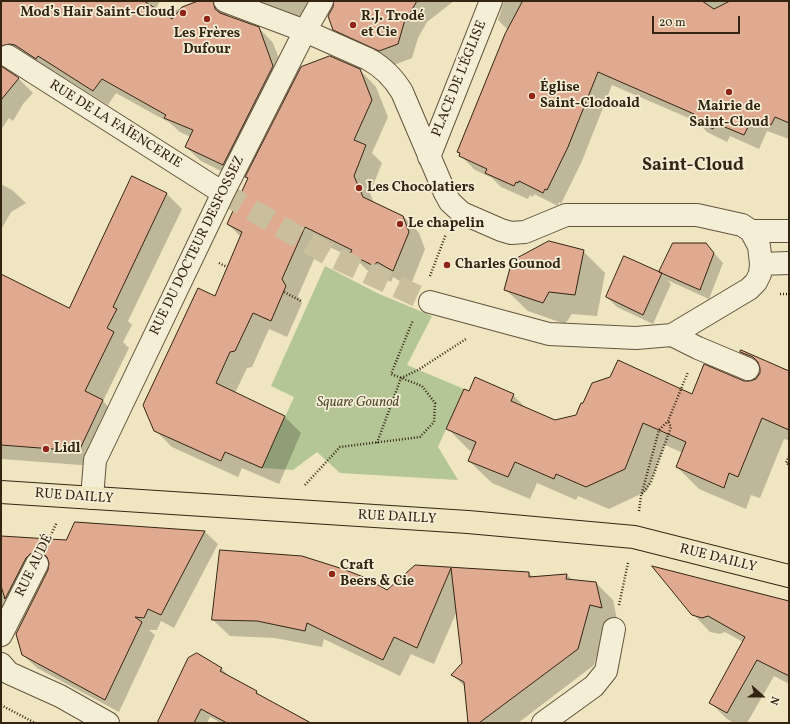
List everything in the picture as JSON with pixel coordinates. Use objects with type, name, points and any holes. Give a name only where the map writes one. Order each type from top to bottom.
[{"type":"main road","name":"RUE DAILLY","points":[[1,492],[468,522],[634,538],[789,576]]},
{"type":"street","points":[[225,1],[305,31],[378,64],[385,70],[397,83],[402,92],[445,193],[456,208],[468,217],[501,230],[525,232],[566,214],[697,215],[742,225],[751,231],[759,246],[762,264],[760,274],[756,282],[749,289],[672,334],[636,338],[549,334],[495,320],[422,309]]},
{"type":"street","name":"RUE DU DOCTEUR DESFOSSEZ","points":[[92,498],[95,460],[224,193],[305,31],[322,1]]},
{"type":"street","name":"PLACE DE L'ÉGLISE","points":[[429,157],[491,1]]},
{"type":"street","name":"RUE DE LA FAÏENCERIE","points":[[8,56],[224,193]]},
{"type":"street","points":[[751,231],[789,231]]},
{"type":"street","points":[[762,264],[789,262]]},
{"type":"street","points":[[672,334],[698,348],[748,369]]},
{"type":"street","name":"RUE AUDÉ","points":[[1,635],[37,564]]},
{"type":"street","points":[[543,723],[594,686],[606,670],[616,620]]},
{"type":"street","points":[[1,664],[9,674],[60,696],[108,723]]},
{"type":"path","points":[[429,278],[438,254]]},
{"type":"path","points":[[284,292],[301,301]]},
{"type":"path","points":[[282,511],[340,447],[420,437],[434,422],[435,403],[422,386],[391,374],[422,309]]},
{"type":"path","points":[[376,443],[401,378],[418,370],[495,320]]},
{"type":"path","points":[[638,519],[641,496],[658,430],[668,422],[698,348]]},
{"type":"path","points":[[641,496],[650,482],[671,427],[668,422]]},
{"type":"path","points":[[787,464],[789,456]]},
{"type":"path","name":"RUE AUDÉ","points":[[37,564],[70,497]]},
{"type":"path","points":[[616,620],[628,562]]},
{"type":"path","points":[[1,705],[35,723]]},
{"type":"green space","name":"Square Gounod","points":[[325,266],[377,293],[432,316],[407,365],[464,389],[438,447],[458,480],[340,473],[317,452],[293,470],[262,468],[294,397],[271,386]]},
{"type":"building","points":[[1,1],[144,1],[172,19],[182,7],[198,1],[213,1],[215,9],[220,13],[259,27],[273,66],[223,165],[185,147],[193,130],[164,118],[166,115],[102,79],[93,91],[38,56],[36,59],[15,45],[9,44],[1,46]]},
{"type":"building","points":[[334,1],[417,1],[404,23],[398,44],[379,51],[333,30],[328,16],[333,7]]},
{"type":"building","points":[[523,1],[702,1],[714,9],[730,1],[789,1],[789,123],[775,117],[771,125],[753,117],[744,135],[715,123],[713,129],[692,118],[694,114],[598,72],[568,147],[547,190],[545,189],[543,193],[519,181],[518,183],[516,182],[514,186],[485,173],[487,169],[459,156],[460,153],[457,152],[505,34]]},
{"type":"building","points":[[330,56],[360,69],[372,100],[354,140],[366,145],[354,176],[363,197],[403,216],[409,232],[393,271],[377,262],[374,266],[350,254],[352,250],[305,227],[282,279],[286,286],[271,321],[253,313],[235,351],[230,352],[216,383],[285,416],[262,468],[225,452],[221,461],[154,431],[143,405],[198,288],[215,296],[242,232],[227,224],[248,178],[245,177],[301,67]]},
{"type":"building","points":[[1,66],[19,78],[1,100]]},
{"type":"building","points":[[132,176],[167,193],[113,307],[117,309],[107,328],[114,332],[85,391],[103,400],[79,451],[1,445],[1,274],[69,308]]},
{"type":"building","points":[[549,241],[584,250],[575,295],[549,292],[543,303],[504,290],[512,261]]},
{"type":"building","points":[[673,243],[706,243],[714,253],[700,290],[659,272]]},
{"type":"building","points":[[624,256],[662,273],[643,315],[606,297]]},
{"type":"building","points":[[741,350],[789,371],[789,430],[762,418],[738,477],[729,473],[724,488],[676,467],[686,442],[643,423],[625,469],[586,487],[556,474],[554,479],[515,462],[508,477],[468,461],[476,442],[446,429],[464,389],[469,391],[475,377],[514,394],[511,401],[555,420],[576,415],[592,383],[610,377],[618,360],[692,394],[704,364],[744,381],[756,379],[760,373],[758,362],[753,357],[740,352]]},
{"type":"building","points":[[75,522],[205,531],[161,615],[148,609],[144,618],[135,617],[142,622],[105,700],[22,655],[16,634],[48,570],[49,563],[47,557],[43,553],[37,552],[30,554],[26,558],[5,599],[1,586],[1,536],[66,540]]},
{"type":"building","points":[[220,550],[302,556],[366,578],[387,590],[415,565],[529,572],[529,577],[567,574],[566,579],[596,582],[602,608],[590,605],[578,649],[479,723],[468,723],[464,682],[451,675],[462,663],[451,568],[417,648],[394,637],[383,660],[307,623],[305,631],[257,621],[212,620]]},
{"type":"building","points":[[652,566],[789,601],[789,676],[757,660],[727,713],[709,703],[745,637],[708,616],[702,618],[692,615]]},
{"type":"building","points":[[197,653],[222,668],[220,671],[257,691],[256,693],[311,723],[227,723],[201,709],[194,723],[157,723],[188,658]]},
{"type":"tunnel","points":[[223,193],[329,255],[430,302]]},
{"type":"place","name":"Mod’s Hair Saint-Cloud","points":[[183,13]]},
{"type":"place","name":"Les Frères Dufour","points":[[207,19]]},
{"type":"place","name":"R.J. Trodé et Cie","points":[[353,25]]},
{"type":"place","name":"Mairie de Saint-Cloud","points":[[729,92]]},
{"type":"place","name":"Église Saint-Clodoald","points":[[532,96]]},
{"type":"place","name":"Les Chocolatiers","points":[[359,188]]},
{"type":"place","name":"Le chapelin","points":[[400,224]]},
{"type":"place","name":"Charles Gounod","points":[[447,265]]},
{"type":"place","name":"Lidl","points":[[46,449]]},
{"type":"place","name":"Craft Beers & Cie","points":[[332,574]]},
{"type":"district","name":"Saint-Cloud","points":[[693,167]]}]
